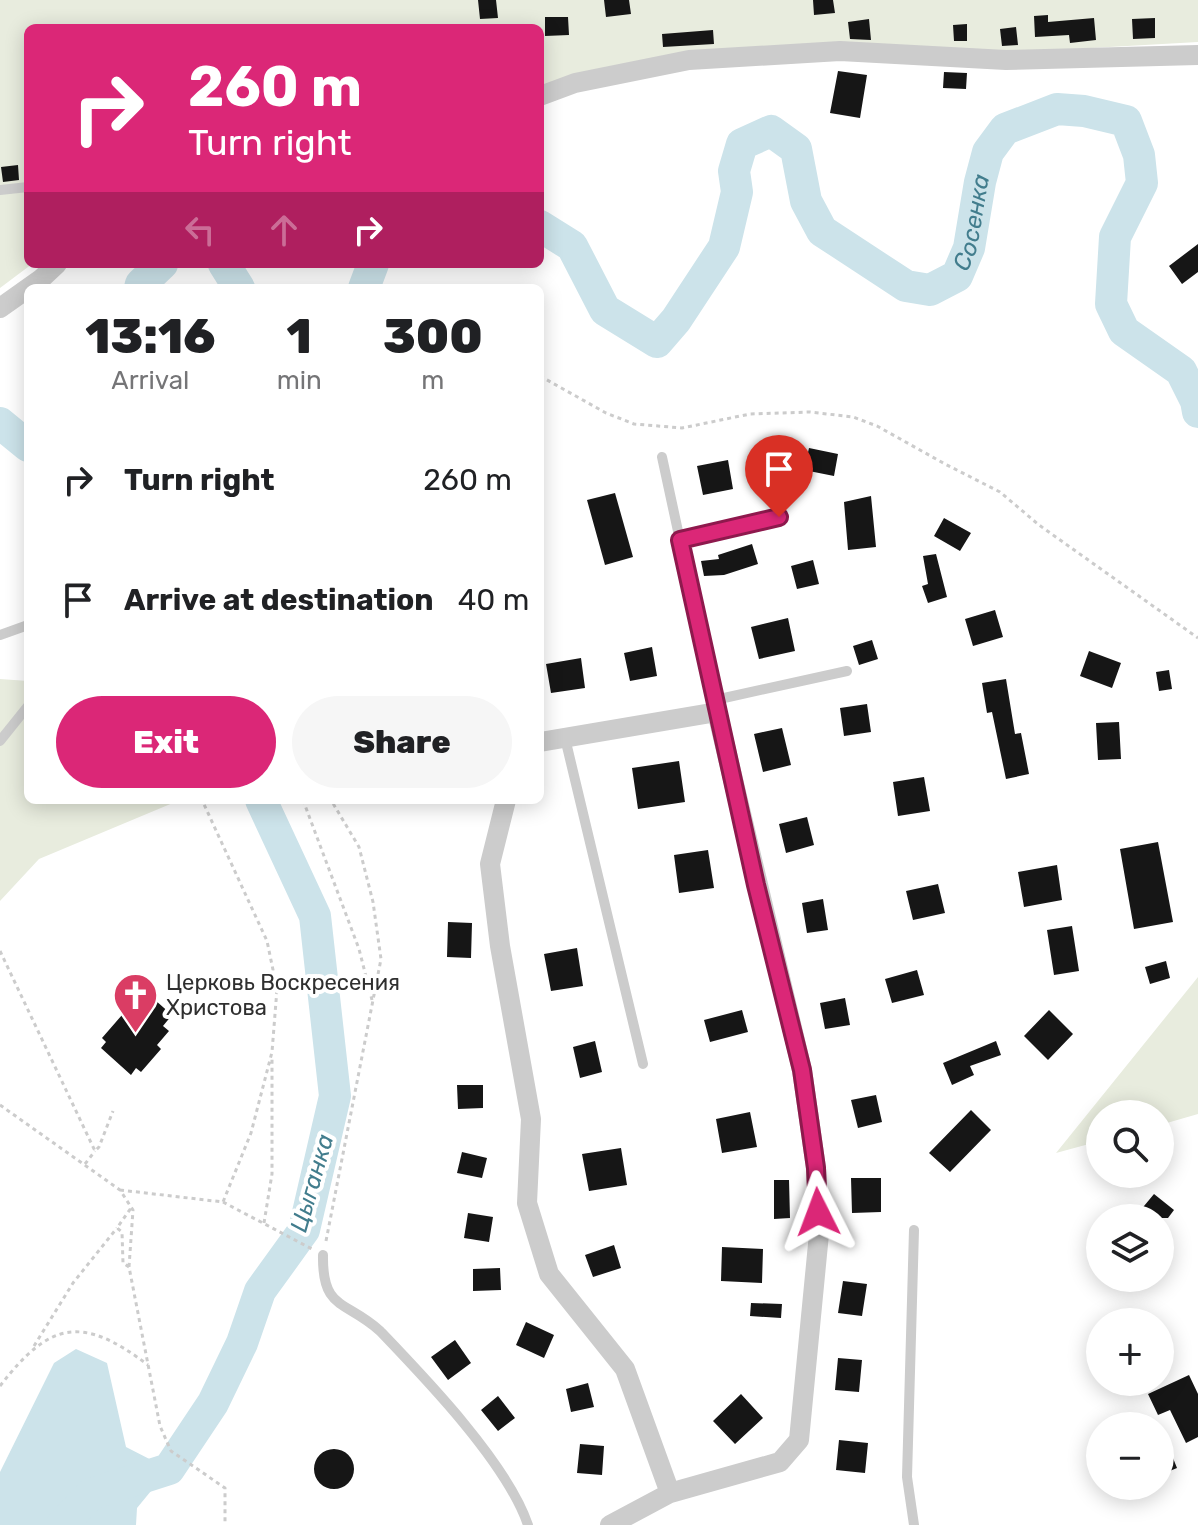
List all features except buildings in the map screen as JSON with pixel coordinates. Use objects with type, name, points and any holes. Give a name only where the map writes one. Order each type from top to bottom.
[{"type":"street","points":[[544,95],[575,83],[689,60],[840,51],[1006,60],[1198,55]]},
{"type":"street","points":[[34,284],[53,268]]},
{"type":"street","points":[[0,308],[24,291]]},
{"type":"street","points":[[544,741],[716,706],[802,1070],[816,1168],[819,1234],[799,1440],[780,1462],[670,1493],[610,1525]]},
{"type":"street","points":[[505,804],[490,864],[500,946],[531,1119],[527,1203],[549,1274],[625,1369],[670,1493]]},
{"type":"lane","points":[[0,190],[24,187]]},
{"type":"lane","points":[[662,457],[716,706],[847,671]]},
{"type":"lane","points":[[680,540],[779,517]]},
{"type":"lane","points":[[0,635],[24,626]]},
{"type":"lane","points":[[0,741],[24,711]]},
{"type":"lane","points":[[565,738],[643,1064]]},
{"type":"lane","points":[[914,1230],[907,1477],[914,1525]]},
{"type":"lane","points":[[323,1255],[327,1291],[337,1302],[380,1331],[481,1445],[517,1498],[528,1525]]},
{"type":"path","points":[[544,378],[606,413],[634,424],[682,428],[750,414],[810,412],[853,417],[877,426],[1000,492],[1039,525],[1198,638]]},
{"type":"path","points":[[204,804],[267,941],[277,989],[272,1052],[272,1174],[264,1223]]},
{"type":"path","points":[[305,804],[359,949],[373,1004]]},
{"type":"path","points":[[323,1255],[381,959],[373,902],[359,847],[333,804]]},
{"type":"path","points":[[0,951],[95,1151]]},
{"type":"path","points":[[223,1202],[251,1133],[272,1052]]},
{"type":"path","points":[[0,1105],[120,1190],[131,1207],[129,1267],[160,1426],[171,1451],[225,1488],[225,1525]]},
{"type":"path","points":[[84,1165],[99,1147],[113,1111]]},
{"type":"path","points":[[120,1190],[223,1202],[310,1248]]},
{"type":"path","points":[[0,1386],[33,1349],[73,1283],[131,1207]]},
{"type":"path","points":[[117,1228],[122,1232],[123,1263],[129,1267]]},
{"type":"path","points":[[33,1349],[53,1336],[74,1330],[97,1334],[122,1345],[148,1365]]},
{"type":"shaded area","points":[[0,0],[1198,0],[1198,42],[1002,53],[843,46],[544,90],[544,24],[24,24],[24,268],[27,268],[0,288]]},
{"type":"shaded area","points":[[0,679],[24,681],[24,804],[170,804],[39,859],[0,901]]},
{"type":"shaded area","points":[[1198,977],[1198,1114],[1174,1121],[1174,1100],[1099,1100]]},
{"type":"shaded area","points":[[1086,1116],[1086,1145],[1056,1153]]},
{"type":"water","points":[[76,1349],[107,1363],[126,1447],[169,1469],[137,1508],[136,1525],[0,1525],[0,1472],[54,1363]]},
{"type":"waterway","name":"Сосенка","points":[[544,228],[572,246],[605,310],[657,342],[676,320],[724,247],[737,192],[734,171],[742,144],[771,131],[796,149],[806,201],[822,231],[906,286],[930,290],[957,276],[969,248],[988,152],[1005,129],[1057,109],[1084,111],[1126,121],[1139,155],[1142,183],[1115,237],[1111,304],[1124,331],[1181,371],[1198,412]]},
{"type":"waterway","name":"Сосенка","points":[[141,284],[158,268]]},
{"type":"waterway","name":"Сосенка","points":[[226,268],[236,284]]},
{"type":"waterway","name":"Сосенка","points":[[366,284],[372,268]]},
{"type":"waterway","name":"Сосенка","points":[[0,423],[24,443]]},
{"type":"waterway","name":"Цыганка","points":[[62,1525],[91,1494],[169,1469],[213,1403],[242,1343],[260,1291],[304,1230],[335,1096],[315,916],[263,804]]},
{"type":"place","name":"Церковь Воскресения Христова","points":[[135,1034]]},
{"type":"route","points":[[779,517],[680,540],[756,885],[802,1070],[816,1168],[818,1212]]}]
